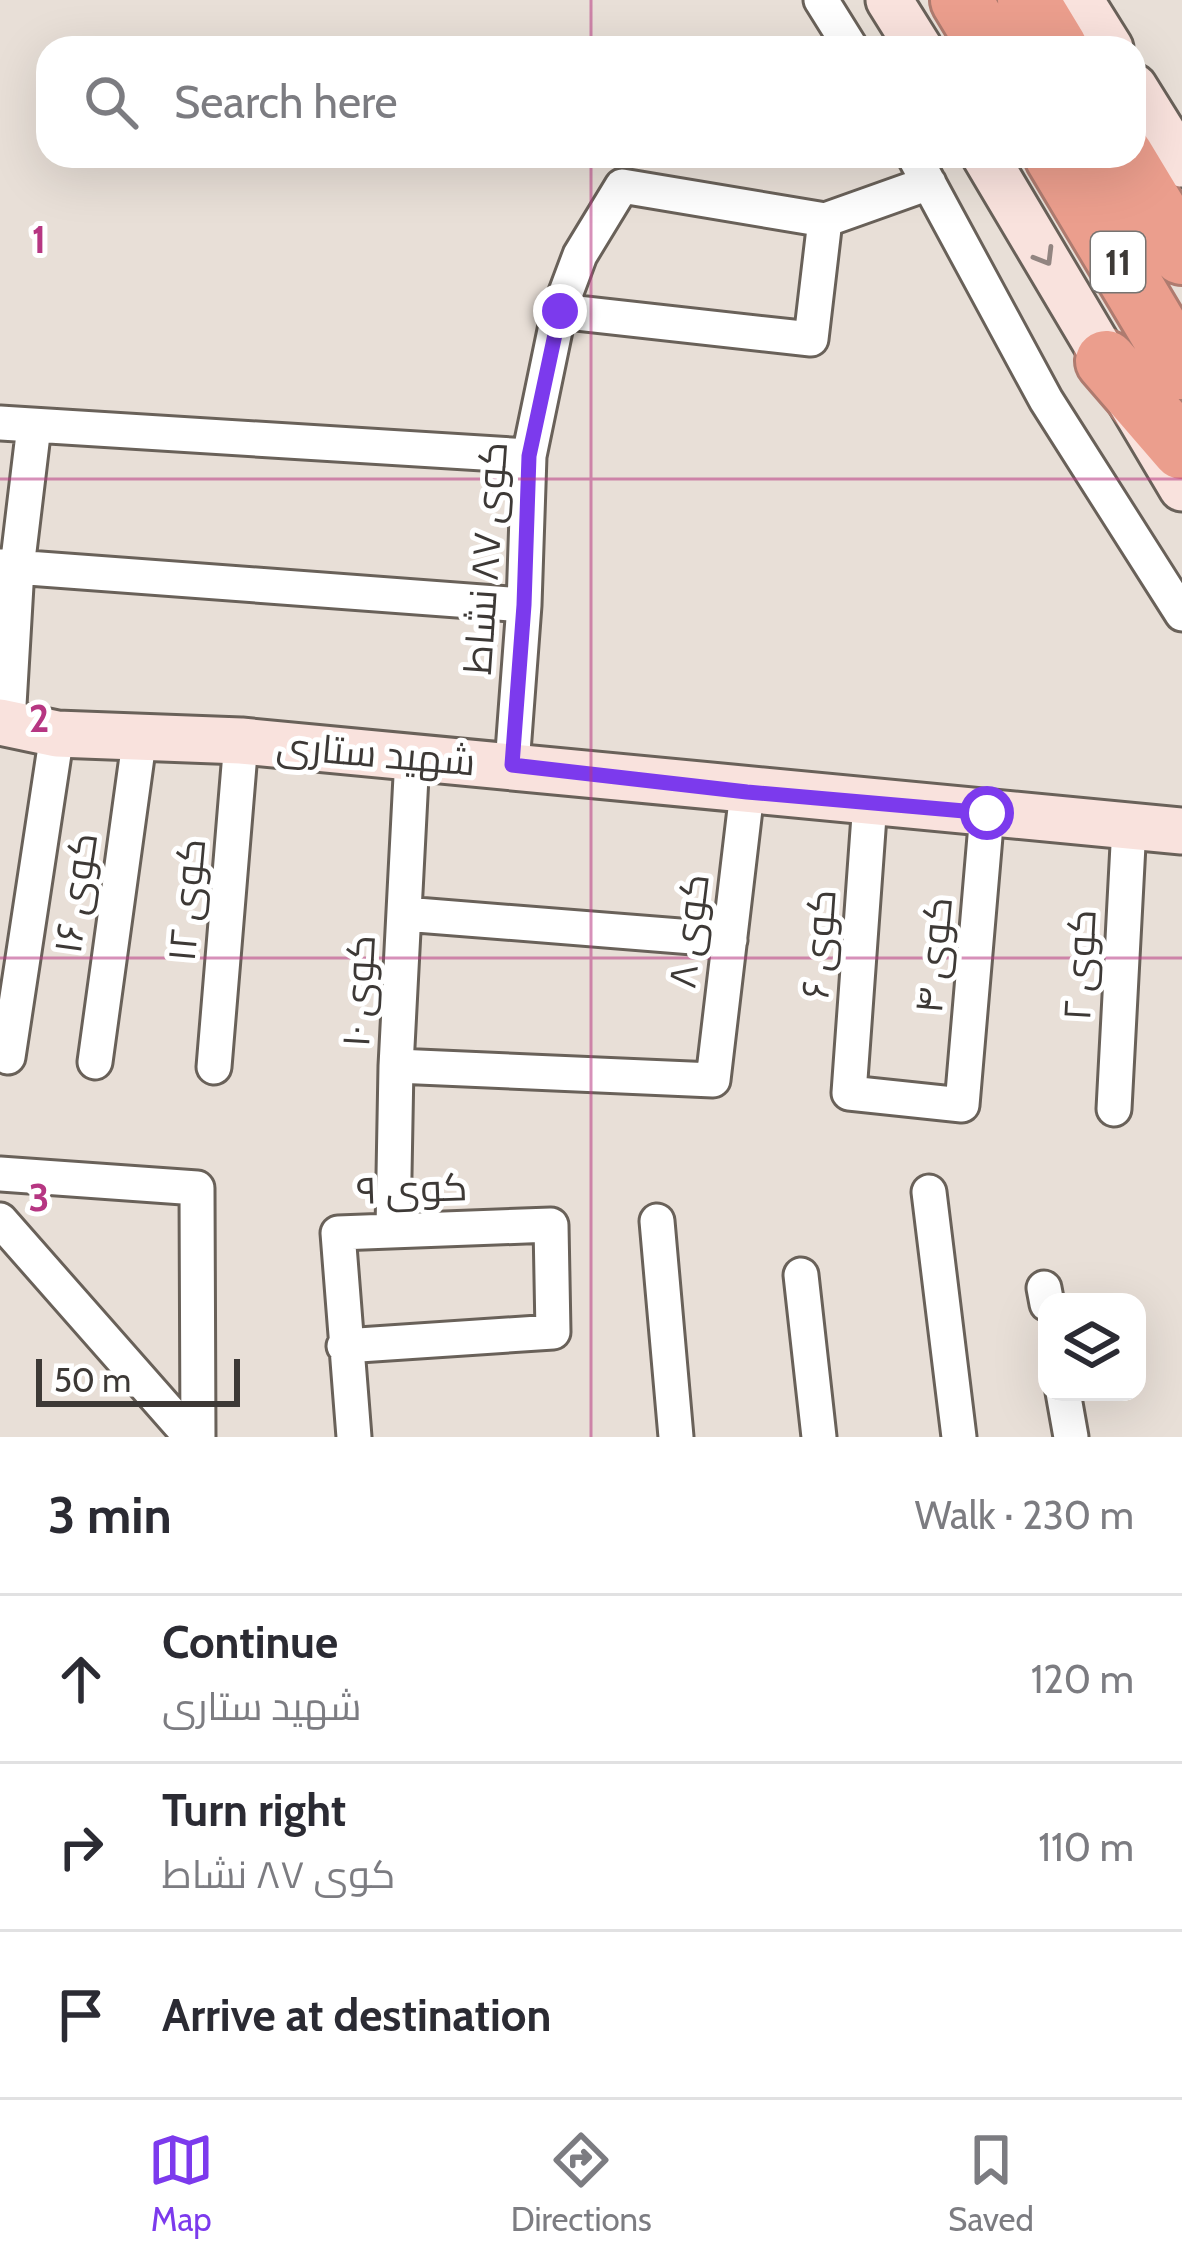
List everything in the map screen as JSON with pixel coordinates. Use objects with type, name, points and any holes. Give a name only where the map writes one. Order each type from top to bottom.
[{"type":"highway","points":[[961,0],[983,36]]},
{"type":"highway","points":[[1028,0],[1050,36]]},
{"type":"highway","name":"11","points":[[1061,168],[1182,369]]},
{"type":"highway","name":"11","points":[[1130,168],[1182,254]]},
{"type":"highway","points":[[1106,361],[1182,449]]},
{"type":"street","points":[[821,0],[844,36]]},
{"type":"street","points":[[889,0],[912,36]]},
{"type":"street","points":[[1080,0],[1102,36]]},
{"type":"street","points":[[1146,106],[1182,164]]},
{"type":"street","points":[[992,168],[1182,488]]},
{"type":"street","points":[[922,169],[1046,400],[1182,614]]},
{"type":"street","name":"کوی ۸۷ نشاط","points":[[512,765],[529,456],[560,311],[580,255],[622,186],[824,220],[922,169]]},
{"type":"street","points":[[560,311],[811,339],[824,220]]},
{"type":"street","points":[[4,722],[17,425],[529,456]]},
{"type":"street","points":[[9,567],[524,605]]},
{"type":"street","name":"شهید ستاری","points":[[4,722],[57,734],[242,741],[1182,831]]},
{"type":"street","points":[[8,1057],[57,734]]},
{"type":"street","name":"کوی ۱۶","points":[[94,1062],[140,736]]},
{"type":"street","name":"کوی ۱۲","points":[[214,1067],[242,741]]},
{"type":"street","name":"کوی ۱۰","points":[[393,1229],[412,758]]},
{"type":"street","name":"کوی ۸","points":[[396,1066],[713,1080],[747,792]]},
{"type":"street","name":"کوی ۶","points":[[870,802],[849,1093],[962,1105]]},
{"type":"street","name":"کوی ۴","points":[[962,1105],[987,813]]},
{"type":"street","name":"کوی ۲","points":[[1114,1109],[1129,826]]},
{"type":"street","points":[[404,914],[730,940]]},
{"type":"street","points":[[0,1174],[196,1188],[195,1437]]},
{"type":"street","points":[[929,1192],[959,1437]]},
{"type":"street","points":[[0,1220],[195,1437]]},
{"type":"street","points":[[657,1221],[676,1437]]},
{"type":"street","name":"کوی ۹","points":[[344,1346],[554,1332],[551,1226],[338,1233],[344,1346],[354,1437]]},
{"type":"street","points":[[801,1275],[819,1437]]},
{"type":"street","points":[[1065,1401],[1071,1437]]},
{"type":"route","points":[[560,311],[529,456],[512,765],[987,813]]}]
